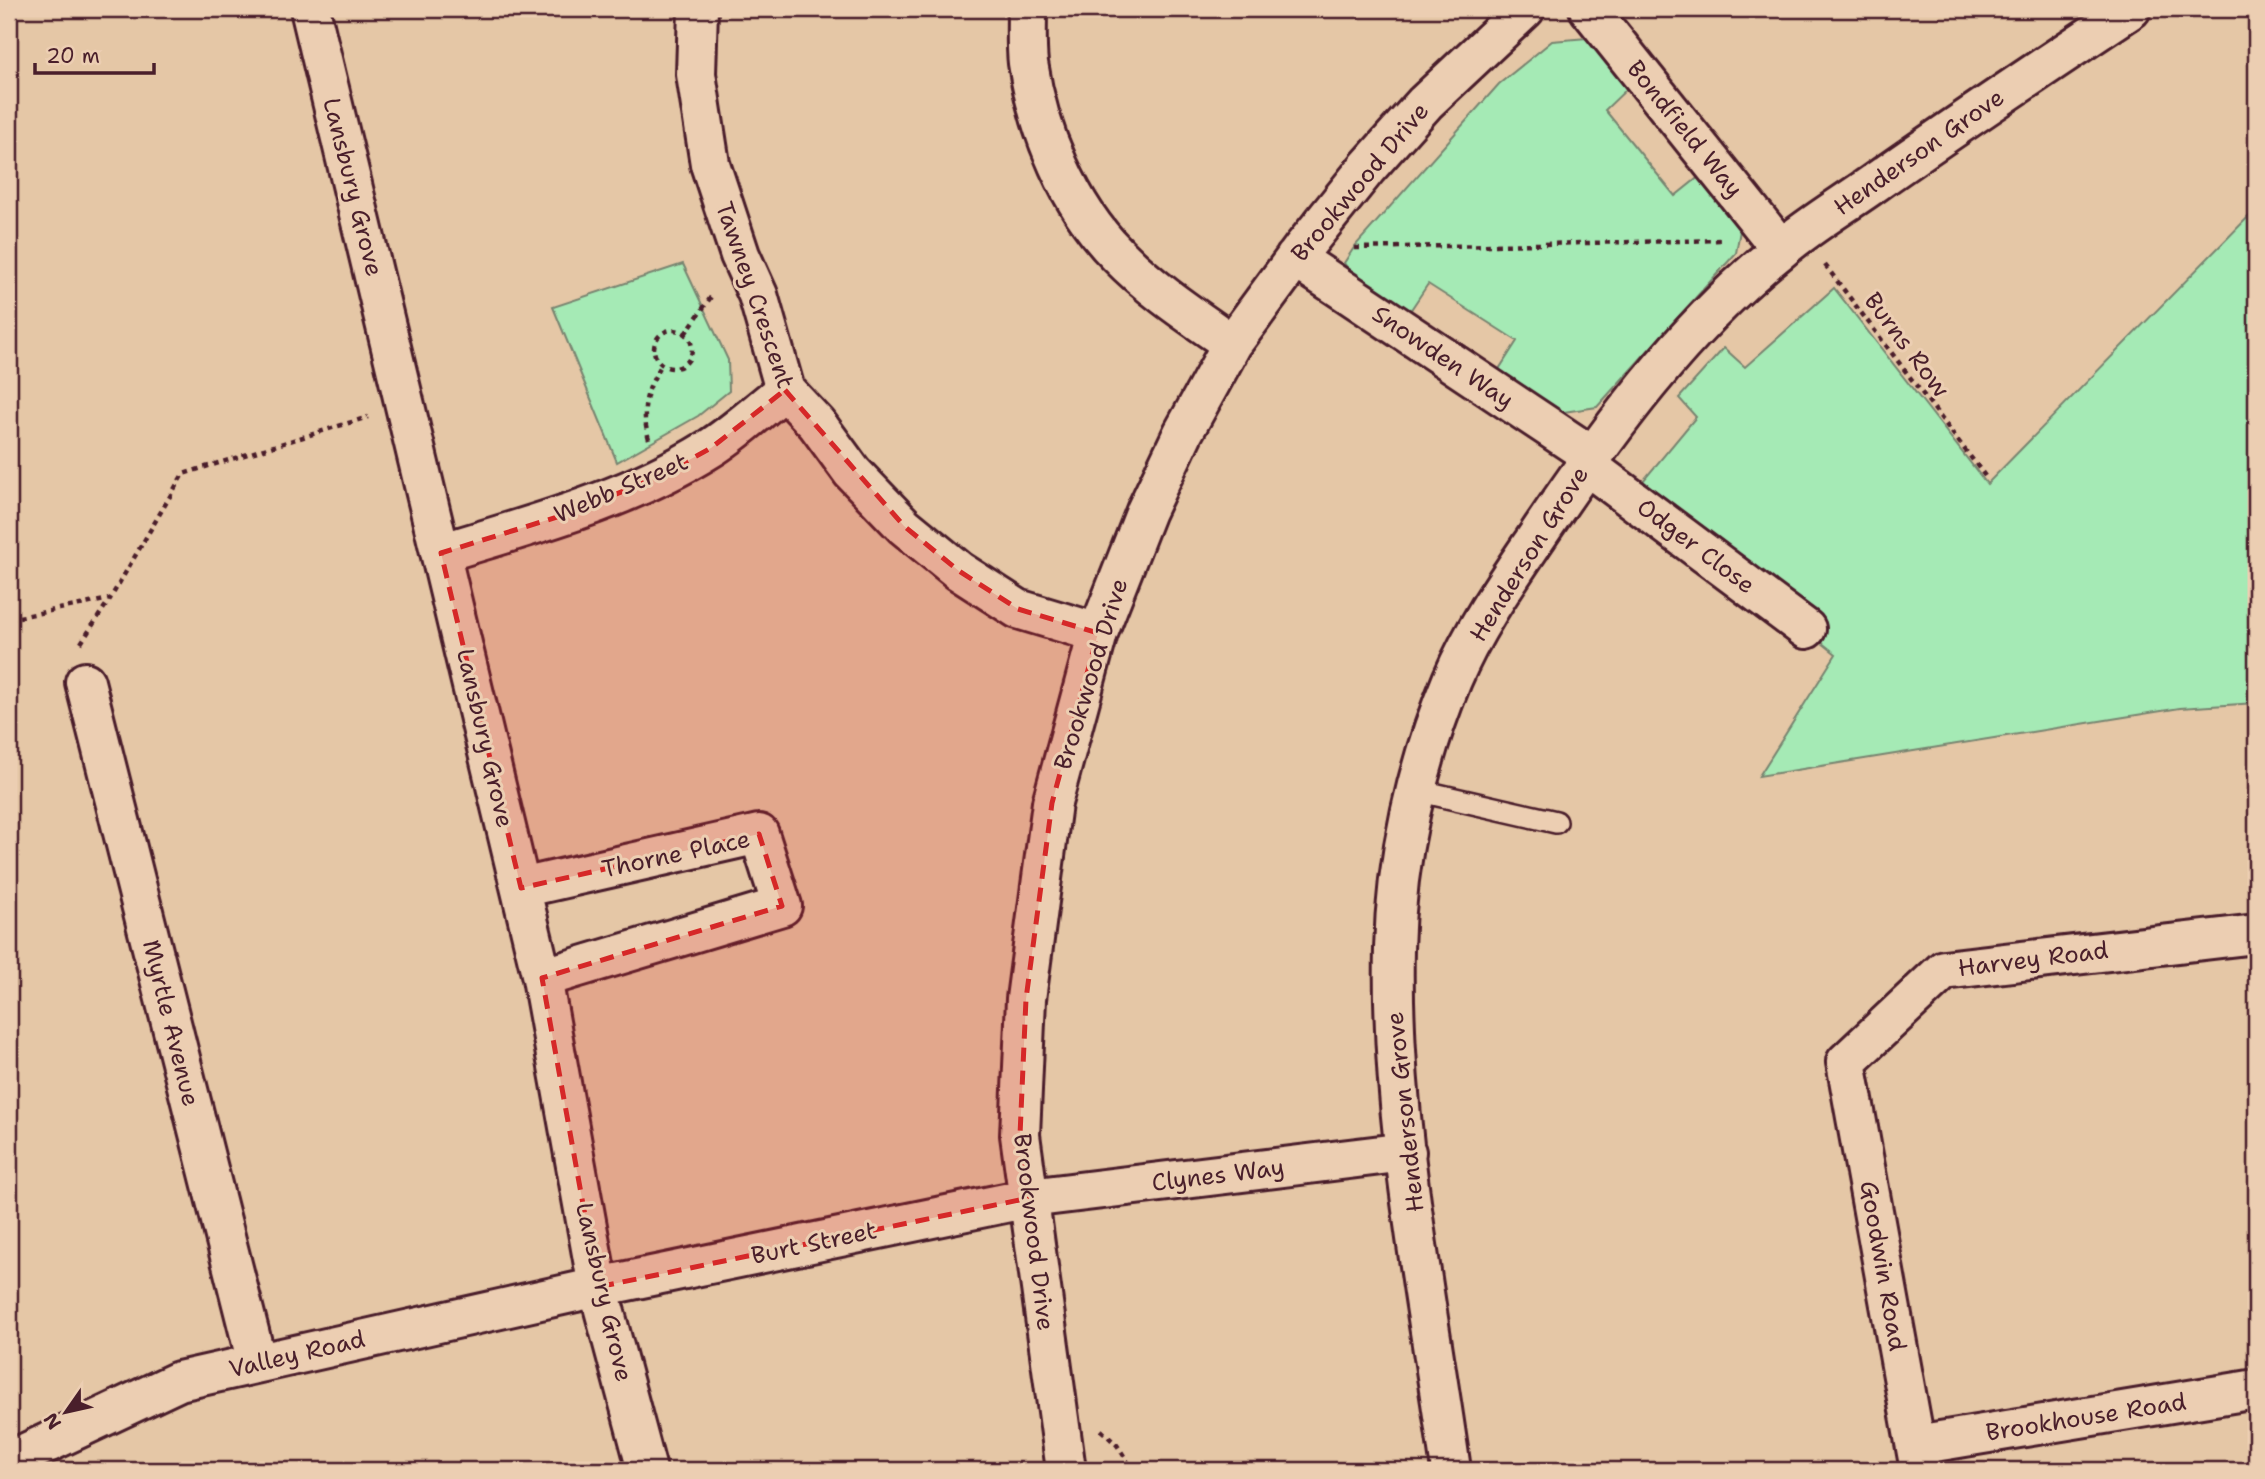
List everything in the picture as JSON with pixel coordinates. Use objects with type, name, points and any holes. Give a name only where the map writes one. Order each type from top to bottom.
[{"type":"street","name":"Lansbury Grove","points":[[310,9],[542,978],[598,1287],[647,1470]]},
{"type":"street","name":"Tawney Crescent","points":[[698,9],[696,74],[710,164],[740,256],[758,295],[785,390],[817,424],[852,472],[904,526],[959,571],[1018,609],[1098,633]]},
{"type":"street","points":[[1027,9],[1028,62],[1044,130],[1076,199],[1116,254],[1170,302],[1233,344]]},
{"type":"street","name":"Brookwood Drive","points":[[1066,1470],[1020,1135],[1026,999],[1052,803],[1098,633],[1146,511],[1183,433],[1233,344],[1299,254],[1425,103],[1525,9]]},
{"type":"street","name":"Bondfield Way","points":[[1589,9],[1785,241]]},
{"type":"street","name":"Henderson Grove","points":[[1451,1470],[1406,1152],[1395,1038],[1394,945],[1401,861],[1416,790],[1452,680],[1492,603],[1588,460],[1673,353],[1785,241],[2131,9]]},
{"type":"street","name":"Snowden Way","points":[[1299,254],[1588,460]]},
{"type":"street","name":"Webb Street","points":[[441,553],[570,513],[660,476],[711,448],[785,390]]},
{"type":"street","name":"Odger Close","points":[[1588,460],[1806,629]]},
{"type":"street","name":"Myrtle Avenue","points":[[85,682],[257,1363]]},
{"type":"street","name":"Thorne Place","points":[[521,888],[759,834],[782,906],[542,978]]},
{"type":"street","name":"Harvey Road","points":[[1846,1062],[1944,970],[2256,934]]},
{"type":"street","name":"Goodwin Road","points":[[1846,1062],[1918,1457]]},
{"type":"street","name":"Clynes Way","points":[[1029,1198],[1406,1152]]},
{"type":"street","name":"Burt Street","points":[[598,1287],[1029,1198]]},
{"type":"street","name":"Valley Road","points":[[9,1461],[179,1381],[598,1287]]},
{"type":"street","name":"Brookhouse Road","points":[[1918,1457],[2256,1390]]},
{"type":"lane","points":[[1416,790],[1556,822]]},
{"type":"path","points":[[1299,254],[1785,241]]},
{"type":"path","name":"Burns Row","points":[[1785,241],[1985,476]]},
{"type":"path","points":[[674,329],[685,334],[691,342],[688,360],[681,367],[662,364],[655,354],[655,342],[663,333],[674,329]]},
{"type":"path","points":[[660,476],[643,419],[645,392],[662,364]]},
{"type":"path","points":[[85,682],[81,641],[110,600],[183,474],[406,405]]},
{"type":"path","points":[[9,619],[110,600]]},
{"type":"highlighted area","points":[[785,390],[904,526],[959,571],[1018,609],[1098,633],[1052,803],[1026,999],[1020,1135],[1029,1198],[598,1287],[542,978],[782,906],[759,834],[521,888],[441,553],[570,513],[660,476],[711,448]]},
{"type":"green space","points":[[1587,38],[1632,84],[1605,110],[1675,196],[1705,172],[1742,219],[1736,253],[1597,407],[1557,413],[1496,374],[1517,341],[1428,284],[1406,317],[1356,280],[1344,263],[1355,246],[1499,84],[1552,41]]},
{"type":"green space","points":[[2256,209],[2256,703],[2180,708],[1759,776],[1836,654],[1633,493],[1696,417],[1679,398],[1724,348],[1745,367],[1834,288],[1987,484]]},
{"type":"green space","points":[[683,264],[728,360],[729,391],[698,416],[617,462],[553,307]]}]
